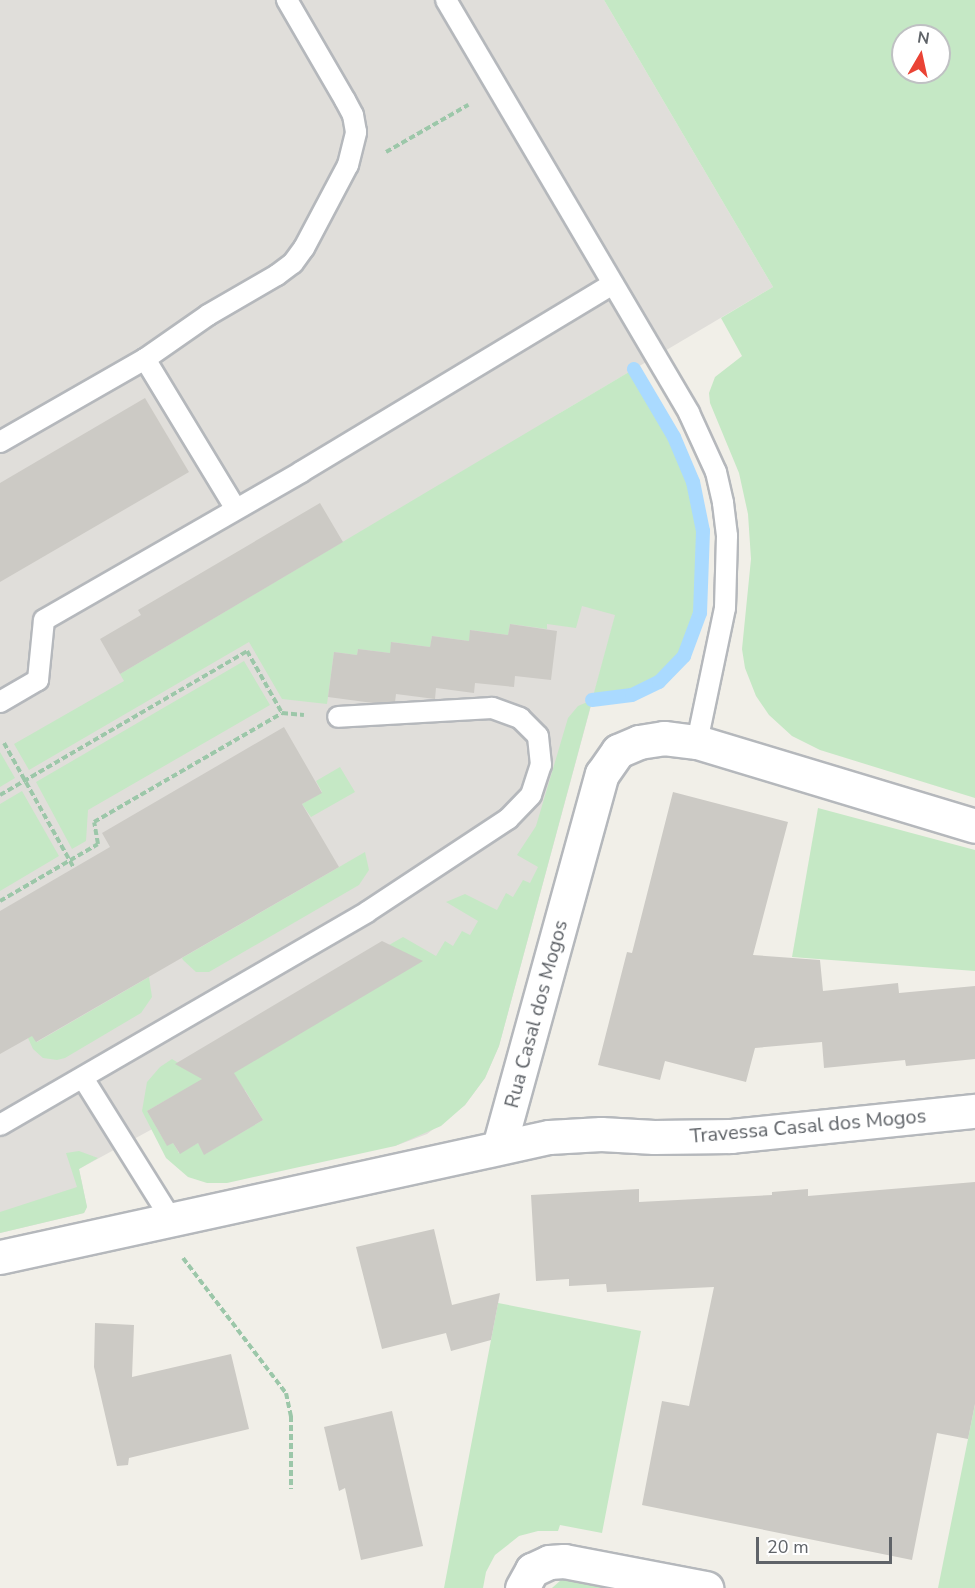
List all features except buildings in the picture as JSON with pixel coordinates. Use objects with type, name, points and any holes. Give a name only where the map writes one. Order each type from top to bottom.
[{"type":"street","name":"Rua Casal dos Mogos","points":[[499,1147],[602,774],[618,752],[639,742],[664,738],[697,742],[975,826]]},
{"type":"street","name":"Travessa Casal dos Mogos","points":[[499,1147],[549,1137],[601,1134],[731,1136],[975,1111]]},
{"type":"street","points":[[0,1257],[499,1147]]},
{"type":"street","points":[[522,1588],[532,1570],[549,1562],[564,1561],[706,1588]]},
{"type":"lane","points":[[0,442],[145,359],[208,315],[278,275],[293,263],[348,165],[356,132],[353,115],[287,0]]},
{"type":"lane","points":[[446,0],[689,412],[712,461],[723,503],[727,536],[725,608],[697,742]]},
{"type":"lane","points":[[0,702],[38,680],[44,620],[236,509],[614,284]]},
{"type":"lane","points":[[145,359],[236,509]]},
{"type":"lane","points":[[0,1125],[367,912],[508,819],[531,795],[541,765],[538,736],[520,718],[492,708],[338,717]]},
{"type":"lane","points":[[83,1078],[171,1219]]},
{"type":"path","points":[[404,141],[464,108]]},
{"type":"path","points":[[0,795],[247,651],[282,713],[94,822],[98,844],[0,901]]},
{"type":"path","points":[[4,743],[74,868]]},
{"type":"path","points":[[171,1219],[179,1251],[286,1393],[291,1416],[291,1489]]},
{"type":"shaded area","points":[[0,0],[604,0],[773,287],[560,413],[635,543],[499,1046],[485,1078],[465,1105],[427,1134],[395,1146],[180,1154],[156,1127],[79,1169],[87,1207],[84,1213],[0,1233]]},
{"type":"green space","points":[[604,0],[975,0],[975,798],[820,750],[792,736],[769,715],[756,696],[745,668],[742,649],[751,559],[748,514],[739,473],[710,403],[709,393],[715,377],[742,356],[721,318],[773,287]]},
{"type":"green space","points":[[634,369],[674,437],[693,482],[703,531],[700,613],[684,656],[659,682],[632,695],[592,701],[499,1046],[485,1078],[465,1105],[441,1126],[395,1146],[227,1183],[207,1183],[188,1177],[166,1158],[142,1111],[147,1082],[160,1067],[172,1059],[180,1064],[403,937],[436,956],[445,941],[453,946],[462,931],[470,935],[478,921],[446,902],[465,894],[497,910],[506,893],[513,897],[523,880],[530,883],[538,867],[517,855],[536,826],[568,718],[578,706],[592,700],[615,615],[582,606],[576,628],[547,624],[547,629],[510,624],[508,635],[471,630],[469,641],[432,636],[430,647],[392,642],[390,653],[358,649],[357,655],[334,652],[327,704],[282,699],[249,642],[29,770],[14,744],[124,681],[120,674]],"holes":[[[245,1090],[263,1120],[205,1154],[198,1143],[179,1153],[173,1143],[167,1145],[147,1111],[175,1095],[179,1101],[204,1114]]]},
{"type":"green space","points":[[244,661],[270,705],[88,810],[86,841],[72,849],[36,782]]},
{"type":"green space","points":[[0,752],[15,778],[0,787]]},
{"type":"green space","points":[[340,767],[355,792],[311,817],[302,804],[322,792],[316,781]]},
{"type":"green space","points":[[22,791],[59,856],[0,891],[0,804]]},
{"type":"green space","points":[[818,808],[975,850],[975,971],[792,957]]},
{"type":"green space","points":[[365,852],[369,870],[359,885],[209,972],[196,972],[183,960],[182,958]]},
{"type":"green space","points":[[149,977],[152,997],[141,1013],[65,1058],[57,1060],[43,1058],[33,1049],[28,1038],[32,1035],[37,1042]]},
{"type":"green space","points":[[79,1151],[98,1158],[79,1169],[87,1207],[84,1213],[0,1233],[0,1212],[77,1187],[66,1153]]},
{"type":"green space","points":[[498,1303],[641,1331],[602,1533],[560,1525],[558,1531],[538,1531],[519,1536],[495,1555],[486,1572],[483,1588],[444,1588]]},
{"type":"green space","points":[[975,1404],[975,1588],[938,1588],[968,1439]]},
{"type":"green space","points":[[572,1579],[620,1588],[552,1588],[561,1580]]},
{"type":"waterway","points":[[592,700],[632,695],[659,682],[684,656],[700,613],[703,531],[693,482],[674,437],[634,369]]}]
